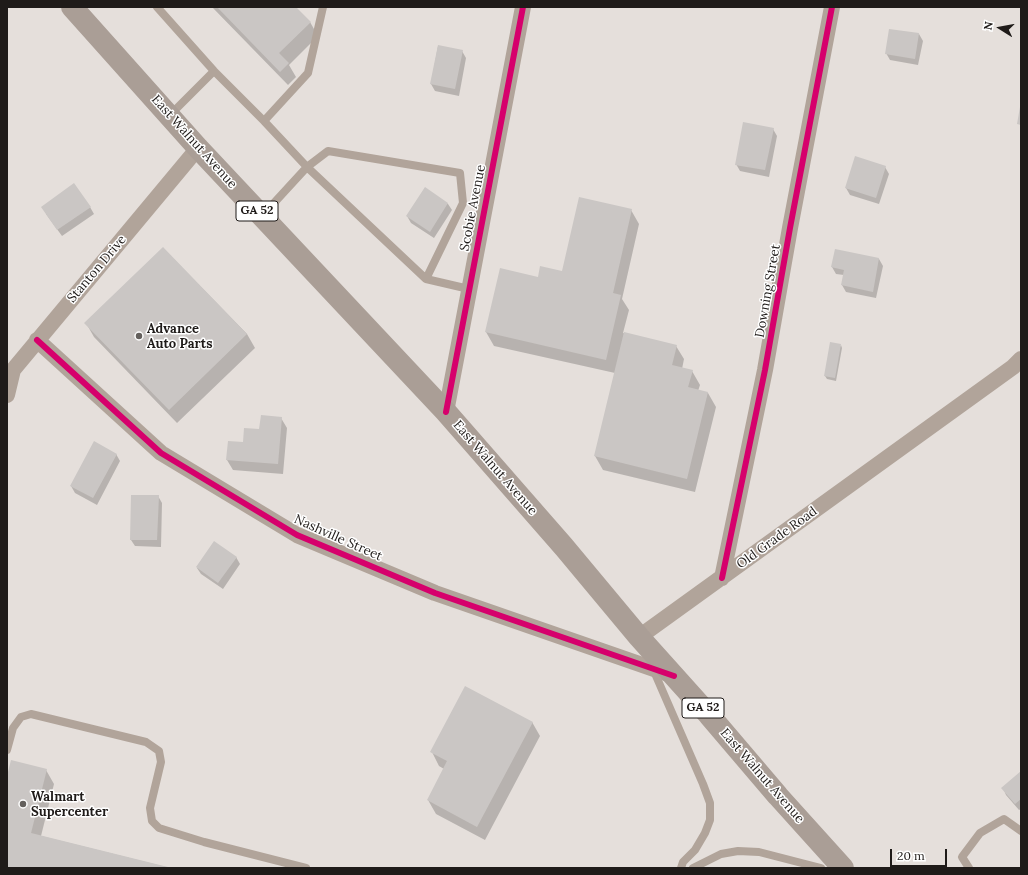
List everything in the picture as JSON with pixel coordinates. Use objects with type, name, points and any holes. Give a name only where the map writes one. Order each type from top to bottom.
[{"type":"main road","name":"East Walnut Avenue","points":[[72,7],[198,148],[446,412],[564,547],[639,637],[843,868]]},
{"type":"street","name":"Scobie Avenue","points":[[446,412],[523,7]]},
{"type":"street","name":"Downing Street","points":[[722,578],[765,370],[832,7]]},
{"type":"street","name":"Stanton Drive","points":[[7,395],[13,370],[198,148]]},
{"type":"street","name":"Nashville Street","points":[[37,340],[161,453],[298,535],[435,593],[674,676]]},
{"type":"street","name":"Old Grade Road","points":[[639,637],[1007,372],[1021,359]]},
{"type":"lane","points":[[157,7],[214,71],[264,120],[307,167],[426,279],[469,289]]},
{"type":"lane","points":[[264,120],[308,73],[323,7]]},
{"type":"lane","points":[[169,116],[214,71]]},
{"type":"lane","points":[[262,216],[307,167],[328,151],[460,173],[463,203],[426,279]]},
{"type":"lane","points":[[639,637],[710,803],[710,820],[706,833],[695,850],[683,862],[681,868]]},
{"type":"lane","points":[[7,750],[13,728],[21,717],[31,714],[146,742],[159,751],[161,762],[150,808],[152,821],[159,828],[204,842],[306,868]]},
{"type":"lane","points":[[968,868],[962,857],[980,833],[1004,819],[1021,831]]},
{"type":"lane","points":[[693,868],[721,854],[738,851],[759,852],[821,868]]},
{"type":"building","points":[[217,7],[296,7],[311,22],[279,53],[289,63],[280,72]]},
{"type":"building","points":[[889,29],[919,33],[915,59],[885,54]]},
{"type":"building","points":[[438,45],[463,50],[455,89],[430,84]]},
{"type":"building","points":[[1021,107],[1021,125],[1017,124]]},
{"type":"building","points":[[743,122],[774,128],[765,170],[735,165]]},
{"type":"building","points":[[855,156],[886,166],[876,198],[845,188]]},
{"type":"building","points":[[74,183],[91,207],[57,230],[41,207]]},
{"type":"building","points":[[425,187],[448,203],[430,232],[406,216]]},
{"type":"building","points":[[579,197],[632,209],[613,293],[621,295],[606,360],[485,332],[500,268],[538,277],[540,266],[562,271]]},
{"type":"building","points":[[163,247],[247,334],[169,410],[84,323]]},
{"type":"building","points":[[835,249],[879,258],[873,292],[841,285],[844,270],[831,267]]},
{"type":"building","points":[[624,332],[677,345],[672,365],[693,370],[688,387],[708,392],[687,479],[594,456]]},
{"type":"building","points":[[830,342],[841,344],[835,378],[824,376]]},
{"type":"building","points":[[261,415],[282,417],[278,464],[226,460],[228,441],[243,442],[244,428],[259,429]]},
{"type":"building","points":[[94,441],[117,454],[93,498],[70,486]]},
{"type":"building","points":[[131,495],[159,495],[157,540],[130,540]]},
{"type":"building","points":[[214,541],[237,557],[218,583],[196,567]]},
{"type":"building","points":[[465,686],[533,722],[477,827],[427,800],[447,761],[430,752]]},
{"type":"building","name":"Walmart Supercenter","points":[[11,760],[47,769],[31,833],[172,868],[7,868],[7,776]]},
{"type":"building","points":[[1021,771],[1021,799],[1015,804],[1001,788]]},
{"type":"cycle path","points":[[446,412],[523,7]]},
{"type":"cycle path","points":[[722,578],[765,370],[832,7]]},
{"type":"cycle path","points":[[37,340],[161,453],[297,535],[435,593],[674,676]]},
{"type":"place","name":"Advance Auto Parts","points":[[139,336]]},
{"type":"place","name":"Walmart Supercenter","points":[[23,804]]}]
